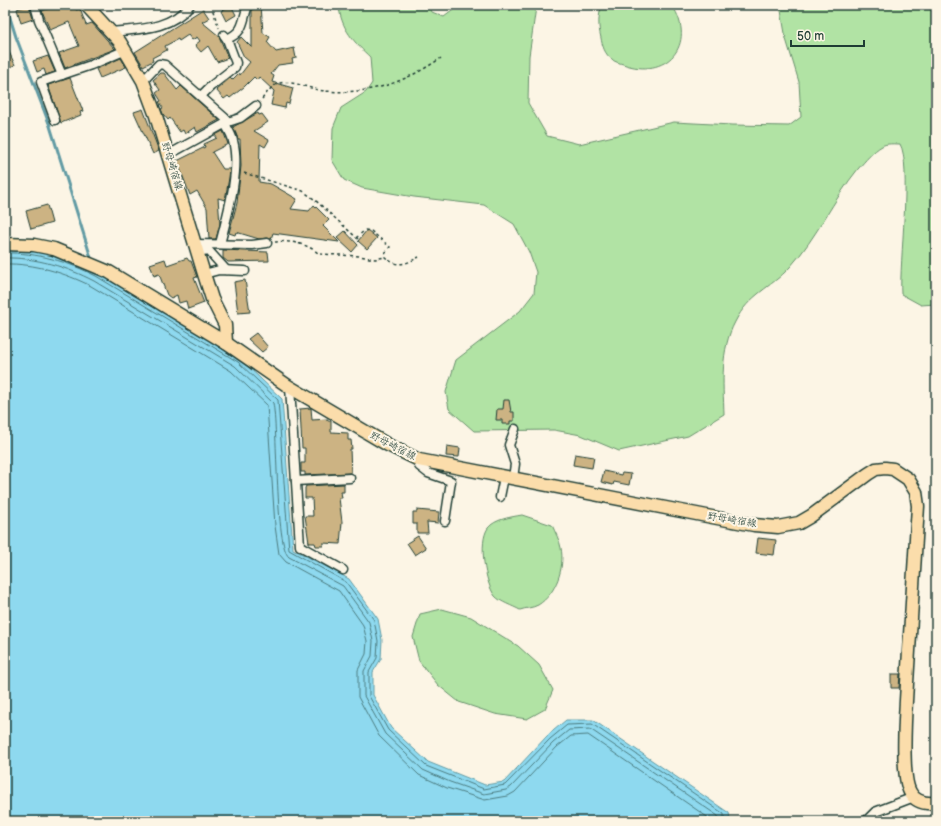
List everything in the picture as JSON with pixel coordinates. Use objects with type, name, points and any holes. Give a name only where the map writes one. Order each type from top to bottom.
[{"type":"main road","name":"野母崎宿線","points":[[86,5],[112,32],[126,50],[143,81],[168,155],[212,299],[225,325],[226,343]]},
{"type":"main road","name":"野母崎宿線","points":[[5,244],[34,245],[54,249],[103,269],[226,343],[290,387],[388,445],[419,460],[754,525],[778,527],[799,523],[811,516],[876,469],[893,469],[901,473],[912,485],[918,506],[905,720],[906,777],[910,791],[914,797]]},
{"type":"main road","points":[[914,797],[927,803],[936,803]]},
{"type":"street","points":[[35,5],[39,20],[62,75]]},
{"type":"street","points":[[112,32],[162,25],[184,13],[190,5]]},
{"type":"street","points":[[201,96],[235,67],[235,58],[226,37],[238,34],[242,28],[248,5]]},
{"type":"street","points":[[55,120],[41,82],[126,50]]},
{"type":"street","points":[[143,81],[159,64],[165,65],[225,118],[233,140],[234,170],[231,198],[220,244]]},
{"type":"street","points":[[168,155],[226,123],[240,118],[256,106]]},
{"type":"street","points":[[196,248],[220,244],[252,245],[267,243]]},
{"type":"street","points":[[196,248],[208,250],[226,270]]},
{"type":"street","points":[[204,274],[219,270],[245,271]]},
{"type":"street","points":[[290,387],[300,546],[343,570]]},
{"type":"street","points":[[500,498],[515,464],[510,445],[515,429]]},
{"type":"street","points":[[419,460],[419,466],[428,473],[451,481],[445,522]]},
{"type":"street","points":[[296,481],[350,478]]},
{"type":"street","points":[[866,821],[875,812],[914,797]]},
{"type":"path","points":[[216,5],[214,11],[220,31],[226,37]]},
{"type":"path","points":[[256,106],[269,90],[280,83],[292,83],[325,91],[372,90],[417,75],[441,58]]},
{"type":"path","points":[[234,170],[303,192],[357,239],[365,230],[371,231],[390,247],[385,253],[385,257]]},
{"type":"path","points":[[267,243],[284,241],[293,242],[313,248],[319,254],[359,256],[375,259],[385,257],[393,263],[400,265],[408,263],[419,257]]},
{"type":"green space","points":[[339,5],[428,5],[432,12],[444,17],[460,5],[534,5],[536,7],[529,56],[528,103],[547,136],[579,144],[674,122],[789,126],[801,117],[799,82],[786,39],[780,5],[936,5],[936,304],[921,305],[901,294],[905,172],[900,144],[886,144],[869,156],[858,169],[800,255],[790,267],[747,305],[735,322],[730,333],[725,355],[723,379],[724,414],[688,436],[619,451],[581,435],[554,430],[474,431],[449,409],[446,392],[456,360],[520,311],[534,293],[536,272],[529,252],[514,224],[484,205],[414,197],[362,188],[344,180],[332,160],[333,128],[341,108],[366,92],[372,83],[370,57],[345,28]]},
{"type":"green space","points":[[602,5],[672,5],[679,20],[681,33],[679,45],[673,56],[664,63],[652,67],[639,68],[614,61],[606,52],[601,41],[599,21]]},
{"type":"green space","points":[[522,515],[552,525],[560,542],[562,564],[558,580],[550,594],[538,605],[520,610],[497,598],[491,590],[484,562],[483,543],[488,528],[495,522]]},
{"type":"green space","points":[[442,609],[471,617],[518,646],[539,665],[553,690],[545,709],[527,719],[495,714],[459,702],[438,685],[419,661],[413,637],[420,614]]},
{"type":"water","points":[[12,248],[44,253],[66,259],[98,273],[240,359],[282,399],[293,549],[349,579],[378,619],[382,640],[381,659],[373,672],[373,695],[391,728],[428,762],[485,785],[504,782],[547,736],[566,720],[593,720],[729,813],[730,818],[724,821],[5,821],[5,249]]},
{"type":"building","points":[[29,5],[33,19],[21,23],[17,9]]},
{"type":"building","points":[[57,5],[75,5],[76,10],[80,9],[86,25],[92,23],[115,49],[65,68],[59,53],[79,46],[69,22],[50,30],[42,11]]},
{"type":"building","points":[[231,5],[236,15],[226,21],[221,11]]},
{"type":"building","points":[[254,5],[261,5],[263,33],[270,37],[267,42],[276,52],[294,48],[296,58],[292,59],[293,63],[278,65],[271,74],[274,76],[272,82],[293,88],[289,104],[286,103],[285,108],[271,105],[274,91],[259,77],[257,80],[254,77],[230,98],[228,96],[224,99],[216,90],[230,78],[232,80],[239,73],[240,75],[250,62],[244,57],[237,42],[241,37],[252,48],[252,11]]},
{"type":"building","points":[[203,9],[209,18],[202,22],[219,36],[228,58],[217,62],[208,46],[201,52],[195,45],[200,41],[197,37],[192,40],[188,35],[179,41],[178,39],[165,46],[167,50],[152,58],[153,61],[143,66],[135,52]]},
{"type":"building","points":[[5,43],[15,65],[5,69]]},
{"type":"building","points":[[48,56],[55,72],[46,75],[44,69],[37,72],[33,61]]},
{"type":"building","points":[[121,58],[126,67],[100,78],[96,69]]},
{"type":"building","points":[[161,73],[164,73],[177,90],[181,86],[219,120],[197,132],[195,127],[185,134],[183,130],[180,132],[170,118],[168,120],[163,114],[161,109],[163,108],[159,102],[161,101],[156,93],[160,90],[153,80]]},
{"type":"building","points":[[70,78],[83,111],[80,112],[81,115],[61,123],[48,85]]},
{"type":"building","points":[[143,109],[159,151],[153,154],[134,112]]},
{"type":"building","points":[[258,113],[259,115],[262,114],[268,122],[254,131],[269,140],[265,147],[260,144],[259,182],[271,184],[297,199],[291,209],[309,211],[314,205],[329,220],[323,226],[339,242],[273,233],[271,239],[259,239],[236,232],[235,235],[229,233],[237,203],[241,166],[240,139],[238,139],[233,127]]},
{"type":"building","points":[[223,131],[228,144],[212,152],[223,169],[230,169],[229,178],[225,200],[218,198],[220,224],[216,239],[209,239],[207,208],[197,191],[190,195],[177,161],[205,147],[204,144],[217,138],[215,135]]},
{"type":"building","points":[[47,205],[52,223],[31,229],[26,211]]},
{"type":"building","points":[[367,230],[377,238],[367,249],[358,241]]},
{"type":"building","points":[[345,231],[358,245],[352,252],[337,238]]},
{"type":"building","points":[[223,250],[268,252],[269,261],[228,262],[223,258]]},
{"type":"building","points":[[187,258],[191,261],[197,277],[194,278],[204,303],[188,309],[186,301],[179,303],[177,295],[171,298],[167,295],[159,274],[154,276],[150,264],[165,259],[167,265]]},
{"type":"building","points":[[245,280],[250,312],[238,313],[234,282]]},
{"type":"building","points":[[256,333],[268,347],[262,352],[248,339]]},
{"type":"building","points":[[504,400],[509,400],[511,412],[514,412],[514,421],[510,421],[510,424],[502,424],[502,420],[496,420],[497,409],[503,409]]},
{"type":"building","points":[[311,408],[312,420],[328,419],[328,421],[331,421],[331,432],[348,433],[348,440],[351,440],[352,449],[350,449],[351,473],[305,475],[305,472],[301,472],[301,463],[305,463],[305,448],[302,448],[300,409]]},
{"type":"building","points":[[447,446],[460,448],[459,457],[446,456]]},
{"type":"building","points":[[575,454],[594,457],[592,468],[573,465]]},
{"type":"building","points":[[604,471],[621,475],[622,473],[631,474],[629,485],[614,482],[613,485],[601,482]]},
{"type":"building","points":[[344,484],[344,492],[341,492],[342,498],[339,498],[342,522],[340,544],[323,543],[323,546],[316,546],[315,543],[309,543],[305,516],[313,516],[312,498],[305,498],[306,486]]},
{"type":"building","points":[[417,510],[439,512],[438,523],[427,522],[428,533],[417,533],[417,524],[413,524],[413,512],[417,512]]},
{"type":"building","points":[[418,536],[426,548],[415,555],[407,543]]},
{"type":"building","points":[[758,538],[776,540],[774,555],[756,553]]},
{"type":"building","points":[[891,674],[900,674],[899,688],[891,688]]},
{"type":"waterway","points":[[6,5],[16,37],[50,126],[92,261]]}]
